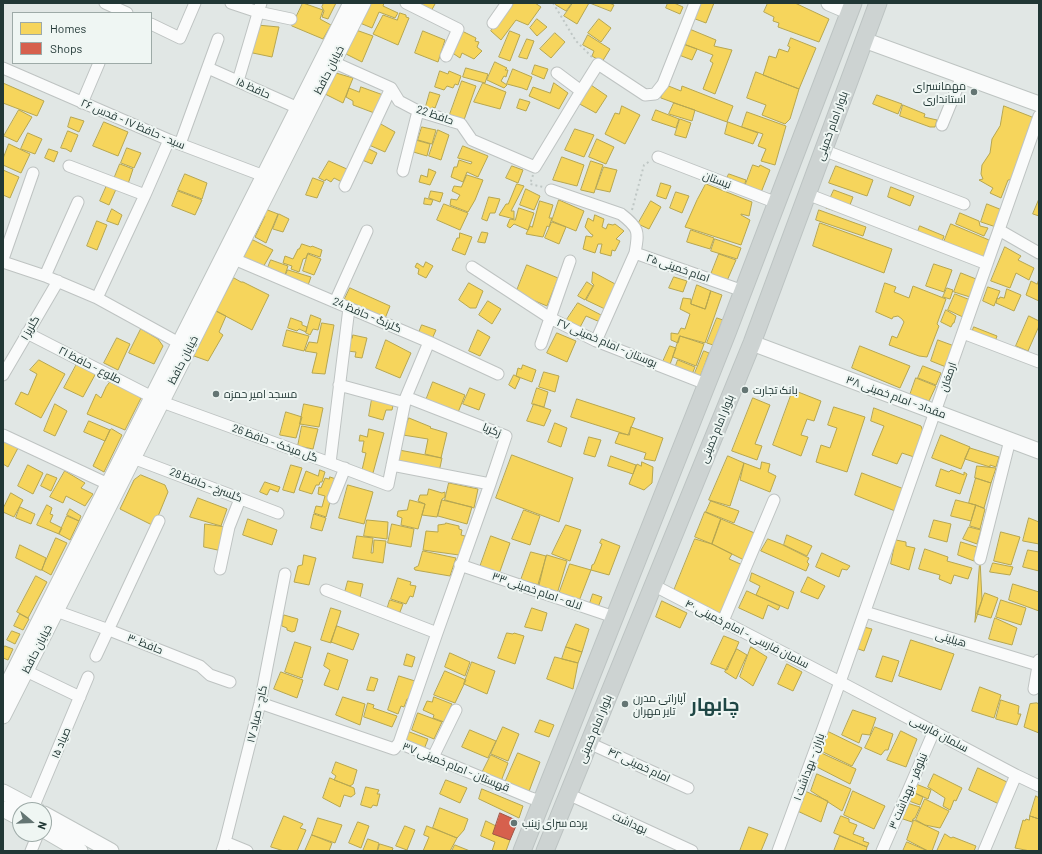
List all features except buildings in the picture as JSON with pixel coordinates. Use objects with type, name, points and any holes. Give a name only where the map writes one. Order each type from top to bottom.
[{"type":"main road","name":"خیابان حافظ","points":[[3,716],[133,458],[179,343],[351,3]]},
{"type":"main road","name":"خیابان حافظ","points":[[3,693],[108,484],[157,400],[234,259],[363,3]]},
{"type":"main road","points":[[522,851],[743,291],[851,7],[829,3]]},
{"type":"main road","name":"بلوار امام خمینی","points":[[545,851],[752,343],[878,3]]},
{"type":"main road","points":[[864,40],[1039,104]]},
{"type":"main road","points":[[814,105],[838,113]]},
{"type":"main road","name":"مقداد - امام خمینی ۳۸","points":[[752,343],[1039,451]]},
{"type":"main road","points":[[681,449],[705,458]]},
{"type":"main road","points":[[3,792],[21,802]]},
{"type":"main road","points":[[3,809],[12,814]]},
{"type":"main road","points":[[52,819],[112,851]]},
{"type":"main road","points":[[52,835],[80,851]]},
{"type":"street","points":[[105,3],[124,12]]},
{"type":"street","points":[[152,24],[180,38],[195,3]]},
{"type":"street","points":[[231,3],[260,8],[291,19]]},
{"type":"street","points":[[406,3],[458,29],[446,56]]},
{"type":"street","points":[[493,23],[507,3]]},
{"type":"street","points":[[536,167],[598,64],[645,95],[656,94],[663,84],[695,3]]},
{"type":"street","points":[[238,81],[260,8]]},
{"type":"street","points":[[180,144],[218,39]]},
{"type":"street","name":"حافظ 22","points":[[333,62],[391,88],[399,101],[418,111],[461,124],[472,140],[536,167]]},
{"type":"street","points":[[82,103],[99,64]]},
{"type":"street","name":"سید - حافظ ۱۷ - قدس ۲۶","points":[[3,68],[169,140],[264,176]]},
{"type":"street","name":"حافظ ۱۵","points":[[208,68],[298,108]]},
{"type":"street","points":[[557,72],[581,91]]},
{"type":"street","points":[[942,125],[962,76]]},
{"type":"street","points":[[345,186],[391,88]]},
{"type":"street","points":[[403,171],[418,111]]},
{"type":"street","name":"ارمغان","points":[[840,682],[1039,116]]},
{"type":"street","points":[[97,298],[169,140]]},
{"type":"street","points":[[823,150],[964,204]]},
{"type":"street","name":"نیستان","points":[[658,157],[776,203]]},
{"type":"street","points":[[69,166],[145,195]]},
{"type":"street","points":[[3,259],[33,173]]},
{"type":"street","points":[[551,190],[621,214],[629,220]]},
{"type":"street","points":[[807,194],[987,264]]},
{"type":"street","points":[[45,276],[78,202]]},
{"type":"street","name":"امام خمینی ۲۵","points":[[629,220],[636,229],[637,241],[635,253],[743,291]]},
{"type":"street","points":[[999,230],[1039,253]]},
{"type":"street","points":[[335,302],[366,231]]},
{"type":"street","points":[[596,341],[635,253]]},
{"type":"street","name":"گلرنگ - حافظ 24","points":[[234,259],[429,342],[498,374]]},
{"type":"street","points":[[540,344],[570,261]]},
{"type":"street","points":[[3,262],[45,276],[97,298],[179,343]]},
{"type":"street","name":"بوستان - امام خمینی ۲۷","points":[[472,267],[550,318],[596,341],[706,384]]},
{"type":"street","name":"گلریز ۱","points":[[3,375],[58,281]]},
{"type":"street","points":[[330,462],[349,308]]},
{"type":"street","name":"طلوع - حافظ ۲۱","points":[[28,333],[157,400]]},
{"type":"street","points":[[963,333],[1039,362]]},
{"type":"street","points":[[429,342],[405,400],[392,465],[490,484]]},
{"type":"street","points":[[339,385],[405,400]]},
{"type":"street","name":"گل میخک - حافظ 26","points":[[157,400],[330,462],[388,485],[392,465]]},
{"type":"street","name":"زکریا","points":[[399,743],[436,632],[506,436],[405,400]]},
{"type":"street","points":[[3,435],[108,484]]},
{"type":"street","points":[[980,559],[1010,440]]},
{"type":"street","name":"گلسرخ - حافظ 28","points":[[133,458],[278,512]]},
{"type":"street","points":[[333,498],[345,468]]},
{"type":"street","points":[[220,569],[229,527],[240,499]]},
{"type":"street","points":[[723,622],[774,500]]},
{"type":"street","points":[[96,656],[159,521]]},
{"type":"street","name":"لاله - امام خمینی ۳۳","points":[[460,565],[614,617]]},
{"type":"street","name":"کاج - صیاد ۱۷","points":[[224,846],[260,703],[285,574]]},
{"type":"street","name":"سلمان فارسی - امام خمینی ۴۰","points":[[654,585],[840,682]]},
{"type":"street","points":[[326,590],[436,632]]},
{"type":"street","name":"حافظ ۳۰","points":[[56,611],[200,666],[210,674],[230,682]]},
{"type":"street","name":"هیلینی","points":[[865,612],[1038,662]]},
{"type":"street","points":[[1034,689],[1038,662]]},
{"type":"street","points":[[26,671],[80,697]]},
{"type":"street","name":"صیاد ۱۵","points":[[41,802],[88,677]]},
{"type":"street","name":"سلمان فارسی","points":[[840,682],[1039,786]]},
{"type":"street","name":"باران - بهداشت ۱","points":[[778,851],[840,682]]},
{"type":"street","name":"قهستان - امام خمینی ۳۷","points":[[260,703],[394,749],[399,743],[541,801]]},
{"type":"street","points":[[433,757],[456,710]]},
{"type":"street","name":"نیلوفر - بهداشت ۳","points":[[882,851],[934,732]]},
{"type":"street","name":"امام خمینی ۴۲","points":[[589,742],[688,788]]},
{"type":"street","points":[[984,851],[1016,775]]},
{"type":"street","name":"بهداشت","points":[[568,794],[692,851]]},
{"type":"street","points":[[224,846],[246,851]]},
{"type":"path","points":[[553,3],[576,40],[598,64]]},
{"type":"path","points":[[629,220],[644,165],[658,157]]},
{"type":"path","points":[[536,167],[530,184],[551,190]]},
{"type":"place","name":"مهمانسرای استانداری","points":[[974,92]]},
{"type":"place","name":"بانک تجارت","points":[[745,390]]},
{"type":"place","name":"مسجد امیر حمزه","points":[[216,394]]},
{"type":"place","name":"آپاراتی مدرن تایر مهران","points":[[625,704]]},
{"type":"place","name":"پرده سرای زینب","points":[[514,823]]},
{"type":"district","name":"چابهار","points":[[715,705]]}]
